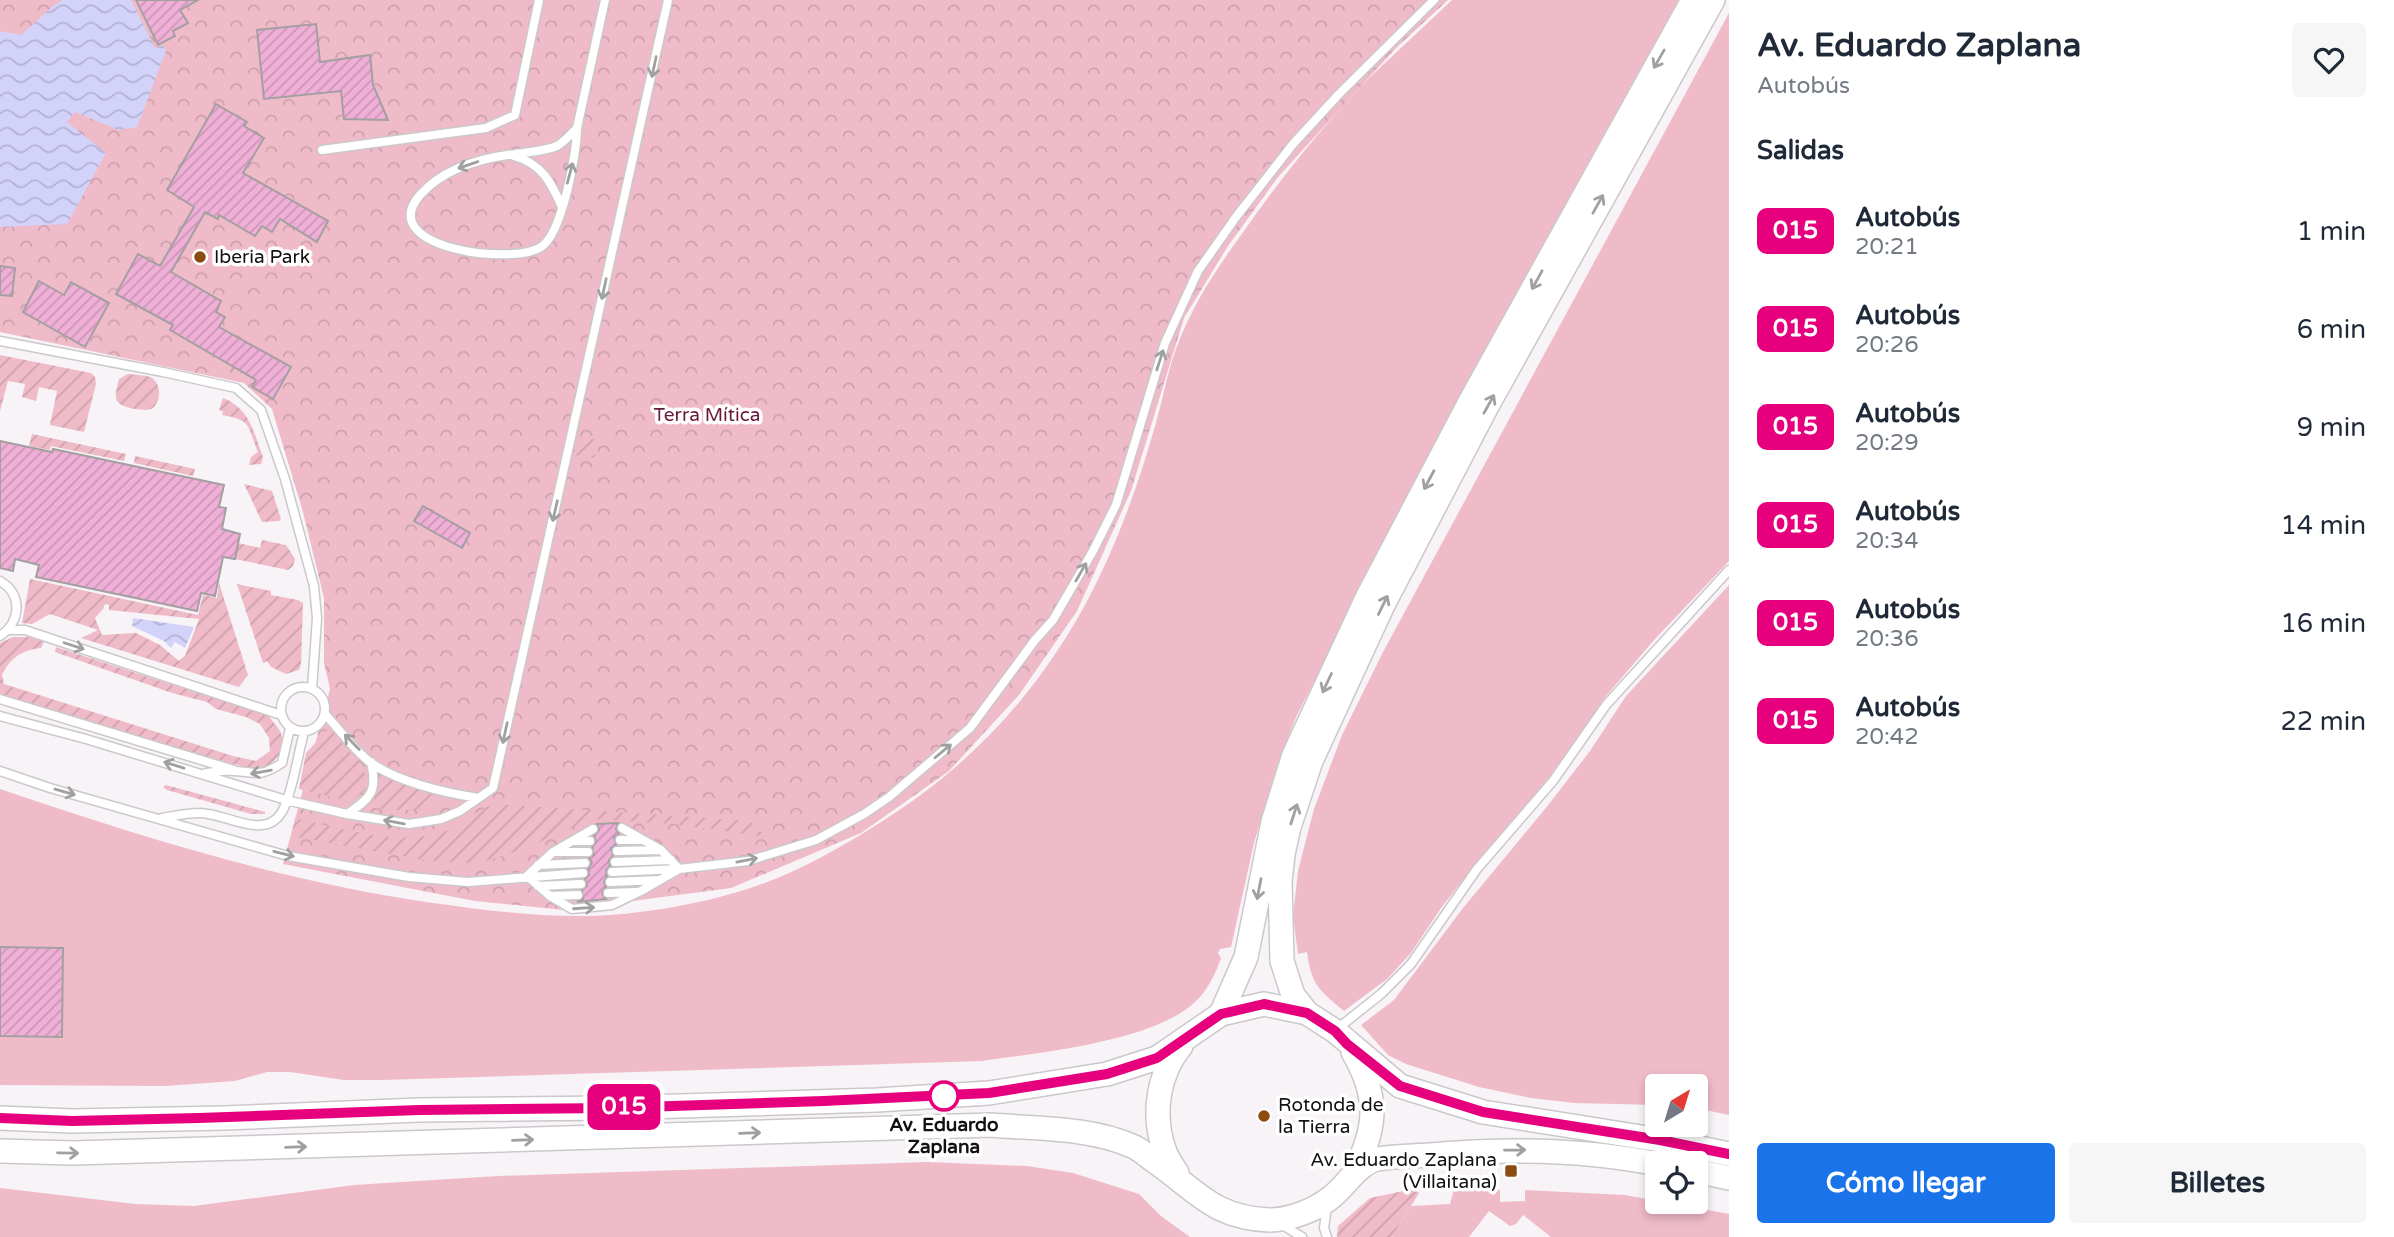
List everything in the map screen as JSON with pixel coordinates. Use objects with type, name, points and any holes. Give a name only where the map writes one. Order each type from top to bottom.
[{"type":"main road","points":[[1221,1014],[1246,957],[1273,822],[1294,755],[1367,597],[1471,400],[1693,0]]},
{"type":"main road","points":[[1713,0],[1480,420],[1383,605],[1311,761],[1289,827],[1280,881],[1282,961],[1293,995],[1307,1013],[1341,1037],[1400,1086],[1483,1112],[1660,1140],[1729,1154]]},
{"type":"main road","points":[[0,1118],[72,1121],[419,1110],[612,1108],[989,1093],[1107,1074],[1157,1058],[1221,1014],[1264,1004],[1307,1013]]},
{"type":"main road","points":[[1180,1179],[1164,1150],[1157,1118],[1160,1085],[1173,1056],[1194,1031]]},
{"type":"main road","points":[[1341,1037],[1365,1073],[1373,1108],[1368,1143],[1353,1174]]},
{"type":"main road","points":[[0,1151],[73,1153],[991,1125],[1100,1135],[1134,1147],[1180,1179],[1205,1202],[1237,1217],[1272,1220],[1302,1214],[1329,1199],[1353,1174],[1375,1160],[1525,1149],[1645,1161]]},
{"type":"main road","points":[[1708,1174],[1729,1178]]},
{"type":"lane","points":[[322,150],[486,128],[515,115],[539,0]]},
{"type":"lane","points":[[577,128],[558,145],[467,164],[442,176],[419,196],[411,211],[411,221],[418,232],[452,249],[508,255],[528,254],[542,247],[554,233],[562,207],[577,147],[577,128],[605,0]]},
{"type":"lane","points":[[0,716],[86,739],[286,800],[409,824],[441,819],[460,811],[493,788],[668,0]]},
{"type":"lane","points":[[612,872],[679,869],[748,861],[816,840],[864,814],[888,797],[970,728],[1035,640],[1054,620],[1105,528],[1116,505],[1165,343],[1198,271],[1293,144],[1339,94],[1434,0]]},
{"type":"lane","points":[[509,155],[531,162],[543,172],[552,184],[562,207]]},
{"type":"lane","points":[[0,341],[236,388],[261,410],[285,479],[314,586],[317,618],[312,689]]},
{"type":"lane","points":[[1341,1037],[1411,964],[1477,869],[1553,781],[1606,705],[1729,570]]},
{"type":"lane","points":[[0,581],[13,592],[17,602],[17,612],[4,633]]},
{"type":"lane","points":[[4,633],[25,630],[281,715],[290,728],[304,732],[318,726],[325,714]]},
{"type":"lane","points":[[281,715],[282,701],[292,690],[298,687],[312,689],[323,699],[325,714],[371,762],[408,781],[452,794],[478,798]]},
{"type":"lane","points":[[0,699],[250,774],[267,773],[282,764],[290,728]]},
{"type":"lane","points":[[64,718],[86,739]]},
{"type":"lane","points":[[159,819],[201,812],[263,826],[275,820],[286,800],[304,732]]},
{"type":"lane","points":[[347,814],[372,793],[374,776],[371,762]]},
{"type":"lane","points":[[0,771],[288,856],[409,877],[468,882],[583,873]]},
{"type":"lane","points":[[202,774],[234,771]]},
{"type":"lane","points":[[622,828],[661,850],[679,869]]},
{"type":"lane","points":[[527,876],[552,852],[593,830]]},
{"type":"lane","points":[[620,840],[642,839]]},
{"type":"lane","points":[[572,841],[590,841]]},
{"type":"lane","points":[[617,851],[661,850]]},
{"type":"lane","points":[[552,852],[588,852]]},
{"type":"lane","points":[[615,862],[671,860]]},
{"type":"lane","points":[[538,865],[586,863]]},
{"type":"lane","points":[[527,876],[550,896],[572,909],[612,905],[679,869]]},
{"type":"lane","points":[[610,883],[661,880]]},
{"type":"lane","points":[[538,886],[581,884]]},
{"type":"lane","points":[[608,893],[641,891]]},
{"type":"lane","points":[[550,896],[578,895]]},
{"type":"lane","points":[[1327,1237],[1325,1221],[1329,1199]]},
{"type":"lane","points":[[1272,1220],[1302,1237]]},
{"type":"green space","name":"Terra Mítica","points":[[0,0],[1448,0],[1396,48],[1278,177],[1228,246],[1184,318],[1131,491],[1077,611],[1019,695],[949,771],[861,833],[731,888],[564,910],[475,901],[283,864],[330,689],[324,663],[324,598],[303,512],[272,409],[244,383],[0,332]]},
{"type":"green space","points":[[1452,0],[1680,0],[1386,540],[1296,717],[1277,766],[1254,843],[1231,947],[1220,949],[1218,953],[1221,958],[1208,986],[1197,1000],[1179,1014],[1155,1026],[1096,1043],[982,1061],[384,1080],[344,1080],[290,1072],[267,1072],[235,1081],[165,1086],[0,1085],[0,789],[160,841],[322,883],[452,906],[568,916],[626,914],[665,908],[704,901],[760,885],[831,852],[913,801],[971,753],[1022,699],[1044,670],[1085,605],[1132,499],[1182,333],[1197,302],[1224,259],[1287,172],[1334,116],[1367,80]]},
{"type":"green space","points":[[1729,13],[1729,561],[1655,639],[1606,696],[1576,742],[1441,908],[1411,953],[1387,979],[1344,1011],[1314,980],[1307,952],[1298,954],[1293,916],[1298,871],[1314,809],[1342,735],[1383,652]]},
{"type":"green space","points":[[0,355],[91,373],[96,384],[84,432],[50,425],[57,391],[39,387],[36,401],[22,397],[25,384],[8,381],[0,411]]},
{"type":"green space","points":[[128,374],[150,377],[157,383],[159,398],[151,409],[135,409],[116,400],[119,379]]},
{"type":"green space","points":[[223,398],[245,415],[263,457],[261,464],[249,465],[251,457],[258,452],[252,436],[244,422],[222,415],[223,411],[219,410]]},
{"type":"green space","points":[[32,434],[126,454],[124,461],[51,446],[50,450],[29,446]]},
{"type":"green space","points":[[584,438],[598,440],[594,458],[574,455],[578,441]]},
{"type":"green space","points":[[135,456],[195,469],[193,476],[134,463]]},
{"type":"green space","points":[[244,484],[272,491],[281,519],[279,521],[262,522]]},
{"type":"green space","points":[[262,540],[286,545],[295,559],[293,566],[288,570],[235,559],[238,543],[260,548]]},
{"type":"green space","points":[[30,579],[198,615],[203,595],[217,598],[219,583],[248,675],[239,687],[81,638],[98,630],[50,614],[32,624],[22,623]],"holes":[[[105,604],[109,605],[109,610],[199,619],[185,656],[179,661],[160,645],[136,633],[102,635],[95,618]]]},
{"type":"green space","points":[[237,584],[271,591],[271,595],[303,603],[299,670],[286,674],[271,667],[267,661],[263,663]]},
{"type":"green space","points":[[1729,585],[1729,1115],[1708,1111],[1708,1074],[1645,1074],[1645,1105],[1575,1103],[1531,1098],[1479,1087],[1406,1064],[1388,1055],[1361,1025],[1394,1000],[1463,908],[1590,751],[1626,696]]},
{"type":"green space","points":[[13,637],[30,637],[44,642],[41,648],[22,653],[9,664],[2,675],[4,684],[233,756],[256,761],[270,751],[269,738],[260,724],[246,717],[55,652],[56,647],[269,716],[280,731],[281,751],[273,762],[255,770],[94,725],[6,696],[0,693],[0,643]]},
{"type":"green space","points":[[330,727],[366,776],[367,785],[362,794],[349,801],[299,789],[306,753]]},
{"type":"green space","points":[[378,771],[400,782],[437,793],[442,798],[420,809],[375,808],[371,803],[378,788]]},
{"type":"green space","points":[[166,785],[265,814],[251,814],[167,790],[163,787]]},
{"type":"green space","points":[[495,804],[750,821],[762,833],[759,836],[674,824],[592,819],[584,825],[556,833],[531,847],[489,860],[467,863],[423,860],[292,836],[295,818],[387,837],[425,836],[457,826]]},
{"type":"green space","points":[[927,1162],[1027,1166],[1073,1173],[1139,1194],[1161,1216],[1190,1237],[0,1237],[0,1188],[135,1204],[194,1206],[354,1185],[498,1176]]},
{"type":"green space","points":[[1413,1189],[1419,1193],[1392,1237],[1337,1237],[1338,1226],[1370,1198]]},
{"type":"green space","points":[[1454,1189],[1500,1190],[1500,1202],[1525,1201],[1525,1190],[1625,1195],[1645,1199],[1645,1214],[1708,1214],[1708,1210],[1729,1214],[1729,1237],[1551,1237],[1523,1215],[1516,1224],[1510,1226],[1489,1211],[1469,1237],[1392,1237],[1411,1206],[1450,1204]]},
{"type":"water","points":[[63,0],[131,0],[155,48],[163,45],[166,51],[137,127],[119,130],[75,112],[67,122],[106,153],[67,224],[0,227],[0,31],[21,35]]},
{"type":"water","points":[[133,618],[194,627],[185,648],[175,642],[171,648],[164,641],[132,626]]},
{"type":"building","points":[[136,0],[198,0],[180,10],[188,23],[173,31],[175,36],[158,45]]},
{"type":"building","points":[[316,24],[320,62],[370,55],[373,85],[388,120],[344,119],[341,91],[264,99],[257,30]]},
{"type":"building","points":[[216,104],[247,122],[244,126],[264,138],[243,173],[328,221],[317,242],[280,219],[272,232],[262,226],[255,236],[219,215],[218,219],[205,212],[171,272],[221,301],[216,312],[225,317],[219,327],[291,367],[273,399],[252,387],[256,380],[170,330],[173,325],[116,294],[138,254],[160,266],[194,207],[167,190]]},
{"type":"building","points":[[0,266],[15,268],[12,296],[0,295]]},
{"type":"building","points":[[39,281],[64,295],[71,282],[109,303],[85,347],[23,312]]},
{"type":"building","points":[[0,441],[52,452],[53,449],[224,485],[219,507],[226,508],[222,529],[240,534],[235,559],[223,557],[215,596],[201,593],[197,611],[36,577],[39,565],[15,559],[13,571],[0,568]]},
{"type":"building","points":[[423,506],[470,533],[462,548],[414,521]]},
{"type":"building","points":[[618,823],[616,829],[619,834],[614,837],[616,845],[611,848],[613,856],[606,870],[606,887],[602,893],[606,899],[577,902],[583,899],[582,890],[587,886],[585,879],[592,863],[589,858],[594,855],[592,847],[596,842],[594,836],[599,830],[597,824]]},
{"type":"building","points":[[0,947],[63,948],[62,1037],[0,1036]]},
{"type":"bus line","name":"015","points":[[0,1118],[72,1121],[419,1110],[612,1108],[877,1100],[989,1093],[1107,1074],[1157,1058],[1221,1014],[1264,1004],[1307,1013],[1335,1031],[1347,1044],[1400,1086],[1483,1112],[1660,1140],[1729,1154]]},
{"type":"place","name":"Iberia Park","points":[[200,257]]},
{"type":"place","name":"Av. Eduardo Zaplana","points":[[944,1096]]},
{"type":"place","name":"Rotonda de la Tierra","points":[[1264,1116]]},
{"type":"place","name":"Av. Eduardo Zaplana (Villaitana)","points":[[1511,1171]]}]
